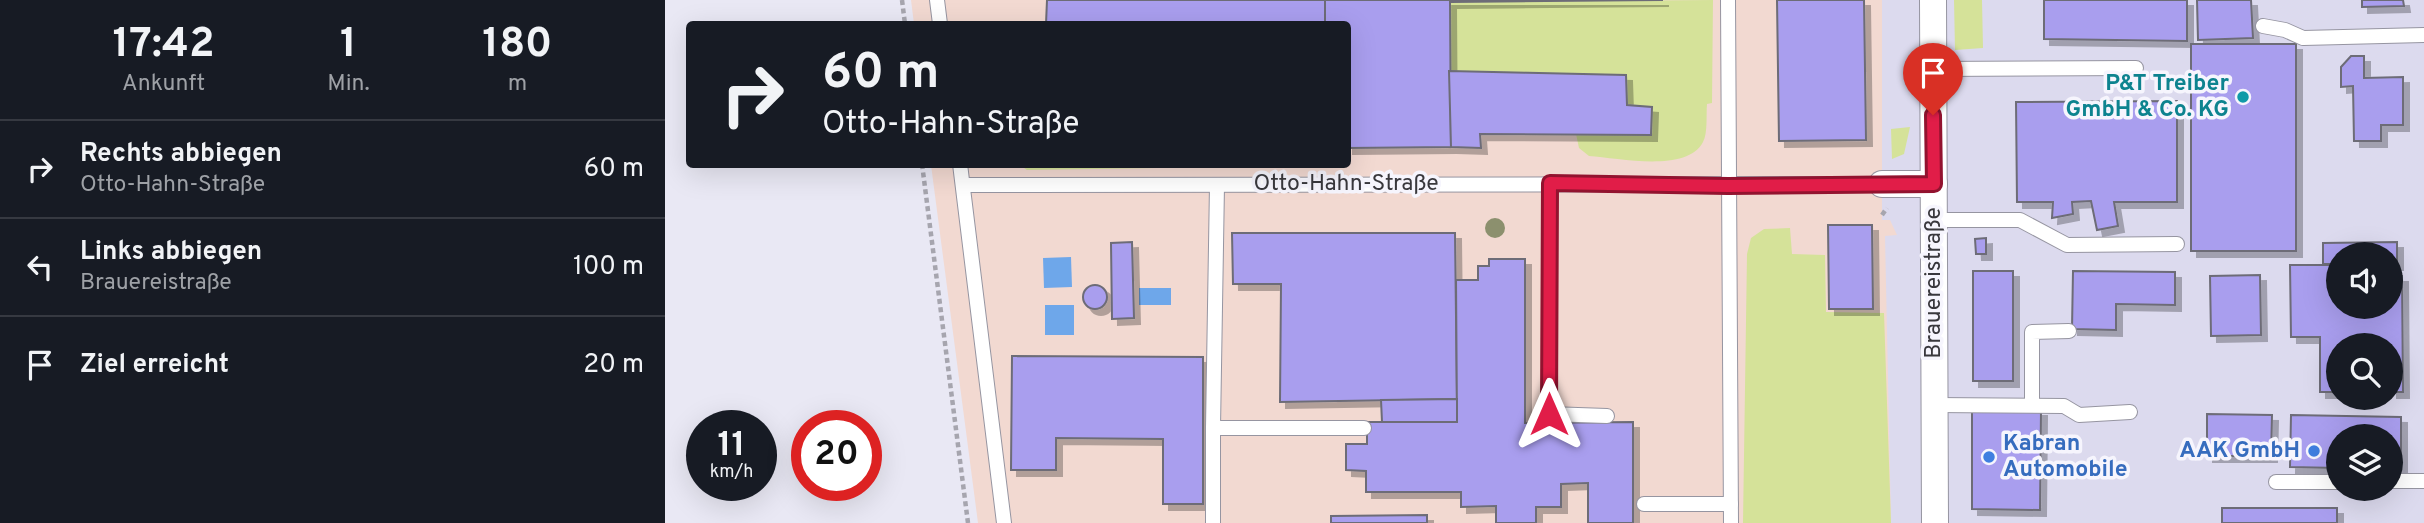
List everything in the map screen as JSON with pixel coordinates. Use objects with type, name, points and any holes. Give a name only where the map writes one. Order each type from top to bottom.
[{"type":"street","name":"Brauereistraße","points":[[1933,0],[1935,523]]},
{"type":"street","name":"Otto-Hahn-Straße","points":[[1882,184],[1934,184]]},
{"type":"lane","points":[[937,0],[940,21]]},
{"type":"lane","points":[[1728,0],[1731,523]]},
{"type":"lane","points":[[2263,26],[2285,30],[2303,38],[2424,34]]},
{"type":"lane","points":[[1933,69],[2136,68]]},
{"type":"lane","points":[[961,168],[1004,523]]},
{"type":"lane","points":[[1550,183],[1549,414],[1607,416]]},
{"type":"lane","name":"Otto-Hahn-Straße","points":[[963,185],[1882,184]]},
{"type":"lane","points":[[1213,523],[1217,185]]},
{"type":"lane","points":[[1934,220],[2020,220],[2067,245],[2177,244]]},
{"type":"lane","points":[[2032,405],[2032,332],[2069,331]]},
{"type":"lane","points":[[1934,405],[2064,406],[2079,415],[2130,412]]},
{"type":"lane","points":[[1213,428],[1364,428]]},
{"type":"lane","points":[[2403,481],[2424,481]]},
{"type":"lane","points":[[2276,482],[2326,482]]},
{"type":"lane","points":[[1644,503],[1731,504]]},
{"type":"path","points":[[902,0],[905,21]]},
{"type":"path","points":[[923,168],[968,523]]},
{"type":"shaded area","points":[[911,0],[1882,0],[1882,220],[1890,220],[1897,235],[1885,236],[1891,523],[978,523],[931,168],[1351,168],[1351,21],[914,21]]},
{"type":"shaded area","points":[[914,0],[2424,0],[2424,523],[980,523],[1343,168],[1351,168],[1351,21],[1293,21]]},
{"type":"green space","points":[[1713,0],[1712,103],[1707,104],[1703,142],[1695,152],[1683,158],[1634,161],[1589,156],[1579,148],[1576,134],[1652,107],[1627,105],[1626,75],[1449,71],[1450,2]]},
{"type":"green space","points":[[1954,0],[1982,0],[1983,48],[1955,50]]},
{"type":"green space","points":[[1910,127],[1904,154],[1892,159],[1891,129]]},
{"type":"green space","points":[[1024,168],[1157,168],[1027,170]]},
{"type":"green space","points":[[1790,228],[1792,254],[1825,255],[1826,312],[1884,313],[1891,523],[1743,523],[1747,254],[1751,238],[1764,229]]},
{"type":"water","points":[[1071,257],[1072,287],[1044,288],[1043,258]]},
{"type":"water","points":[[1139,288],[1171,288],[1171,305],[1139,305]]},
{"type":"water","points":[[1045,305],[1074,305],[1074,335],[1045,335]]},
{"type":"building","points":[[1047,0],[1325,0],[1325,21],[1046,21]]},
{"type":"building","points":[[1325,0],[1663,0],[1450,2],[1451,147],[1351,148],[1351,21],[1325,21]]},
{"type":"building","points":[[1777,0],[1864,0],[1866,140],[1779,141]]},
{"type":"building","points":[[2044,0],[2187,0],[2187,41],[2044,39]]},
{"type":"building","points":[[2197,0],[2251,0],[2253,38],[2198,40]]},
{"type":"building","points":[[2362,0],[2403,0],[2404,6],[2362,7]]},
{"type":"building","name":"P&T Treiber GmbH & Co. KG","points":[[2191,44],[2296,44],[2296,251],[2191,251]]},
{"type":"building","points":[[2351,56],[2364,56],[2364,78],[2403,77],[2403,125],[2381,125],[2381,141],[2354,141],[2353,86],[2341,87],[2341,67]]},
{"type":"building","points":[[1449,71],[1626,75],[1627,105],[1652,107],[1651,135],[1480,134],[1481,148],[1451,147]]},
{"type":"building","points":[[2177,101],[2177,202],[2114,202],[2118,226],[2097,230],[2091,201],[2072,202],[2073,214],[2052,218],[2053,202],[2017,202],[2016,102]]},
{"type":"building","points":[[1828,225],[1872,225],[1873,309],[1829,309]]},
{"type":"building","points":[[1232,233],[1455,233],[1457,399],[1280,402],[1281,284],[1233,284]]},
{"type":"building","points":[[1986,238],[1986,254],[1976,254],[1975,239]]},
{"type":"building","points":[[1132,242],[1134,318],[1112,319],[1111,243]]},
{"type":"building","points":[[2323,243],[2326,243],[2326,264],[2323,264]]},
{"type":"building","points":[[1489,259],[1525,259],[1525,423],[1633,422],[1633,523],[1588,523],[1588,483],[1561,484],[1561,507],[1536,507],[1536,523],[1496,523],[1496,506],[1461,507],[1461,492],[1366,492],[1366,471],[1346,470],[1346,444],[1367,444],[1367,422],[1457,422],[1456,280],[1478,280],[1478,266],[1489,266]]},
{"type":"building","points":[[2290,265],[2326,265],[2326,319],[2402,319],[2402,333],[2326,333],[2326,392],[2320,392],[2320,337],[2291,337]]},
{"type":"building","points":[[1973,271],[2013,271],[2013,381],[1973,381]]},
{"type":"building","points":[[2073,271],[2175,272],[2175,305],[2116,304],[2116,330],[2072,329]]},
{"type":"building","points":[[2260,275],[2261,335],[2211,336],[2210,276]]},
{"type":"building","points":[[1095,285],[1103,289],[1107,297],[1103,305],[1095,309],[1087,305],[1083,297],[1087,289]]},
{"type":"building","points":[[1012,356],[1203,357],[1203,504],[1163,504],[1163,439],[1056,438],[1056,470],[1011,470]]},
{"type":"building","points":[[1457,399],[1457,422],[1382,422],[1381,400]]},
{"type":"building","points":[[1972,410],[2041,410],[2040,510],[1972,509]]},
{"type":"building","points":[[2207,414],[2272,415],[2271,456],[2207,456]]},
{"type":"building","name":"AAK GmbH","points":[[2291,415],[2401,417],[2401,424],[2326,424],[2326,468],[2290,467]]},
{"type":"building","points":[[2222,508],[2337,508],[2337,523],[2222,523]]},
{"type":"building","points":[[1427,515],[1427,523],[1331,523],[1331,516]]},
{"type":"place","name":"P&T Treiber GmbH & Co. KG","points":[[2243,97]]},
{"type":"place","name":"AAK GmbH","points":[[2314,451]]},
{"type":"place","name":"Kabran Automobile","points":[[1989,457]]},
{"type":"route","points":[[1549,414],[1550,183],[1728,186],[1934,184],[1933,115]]}]
